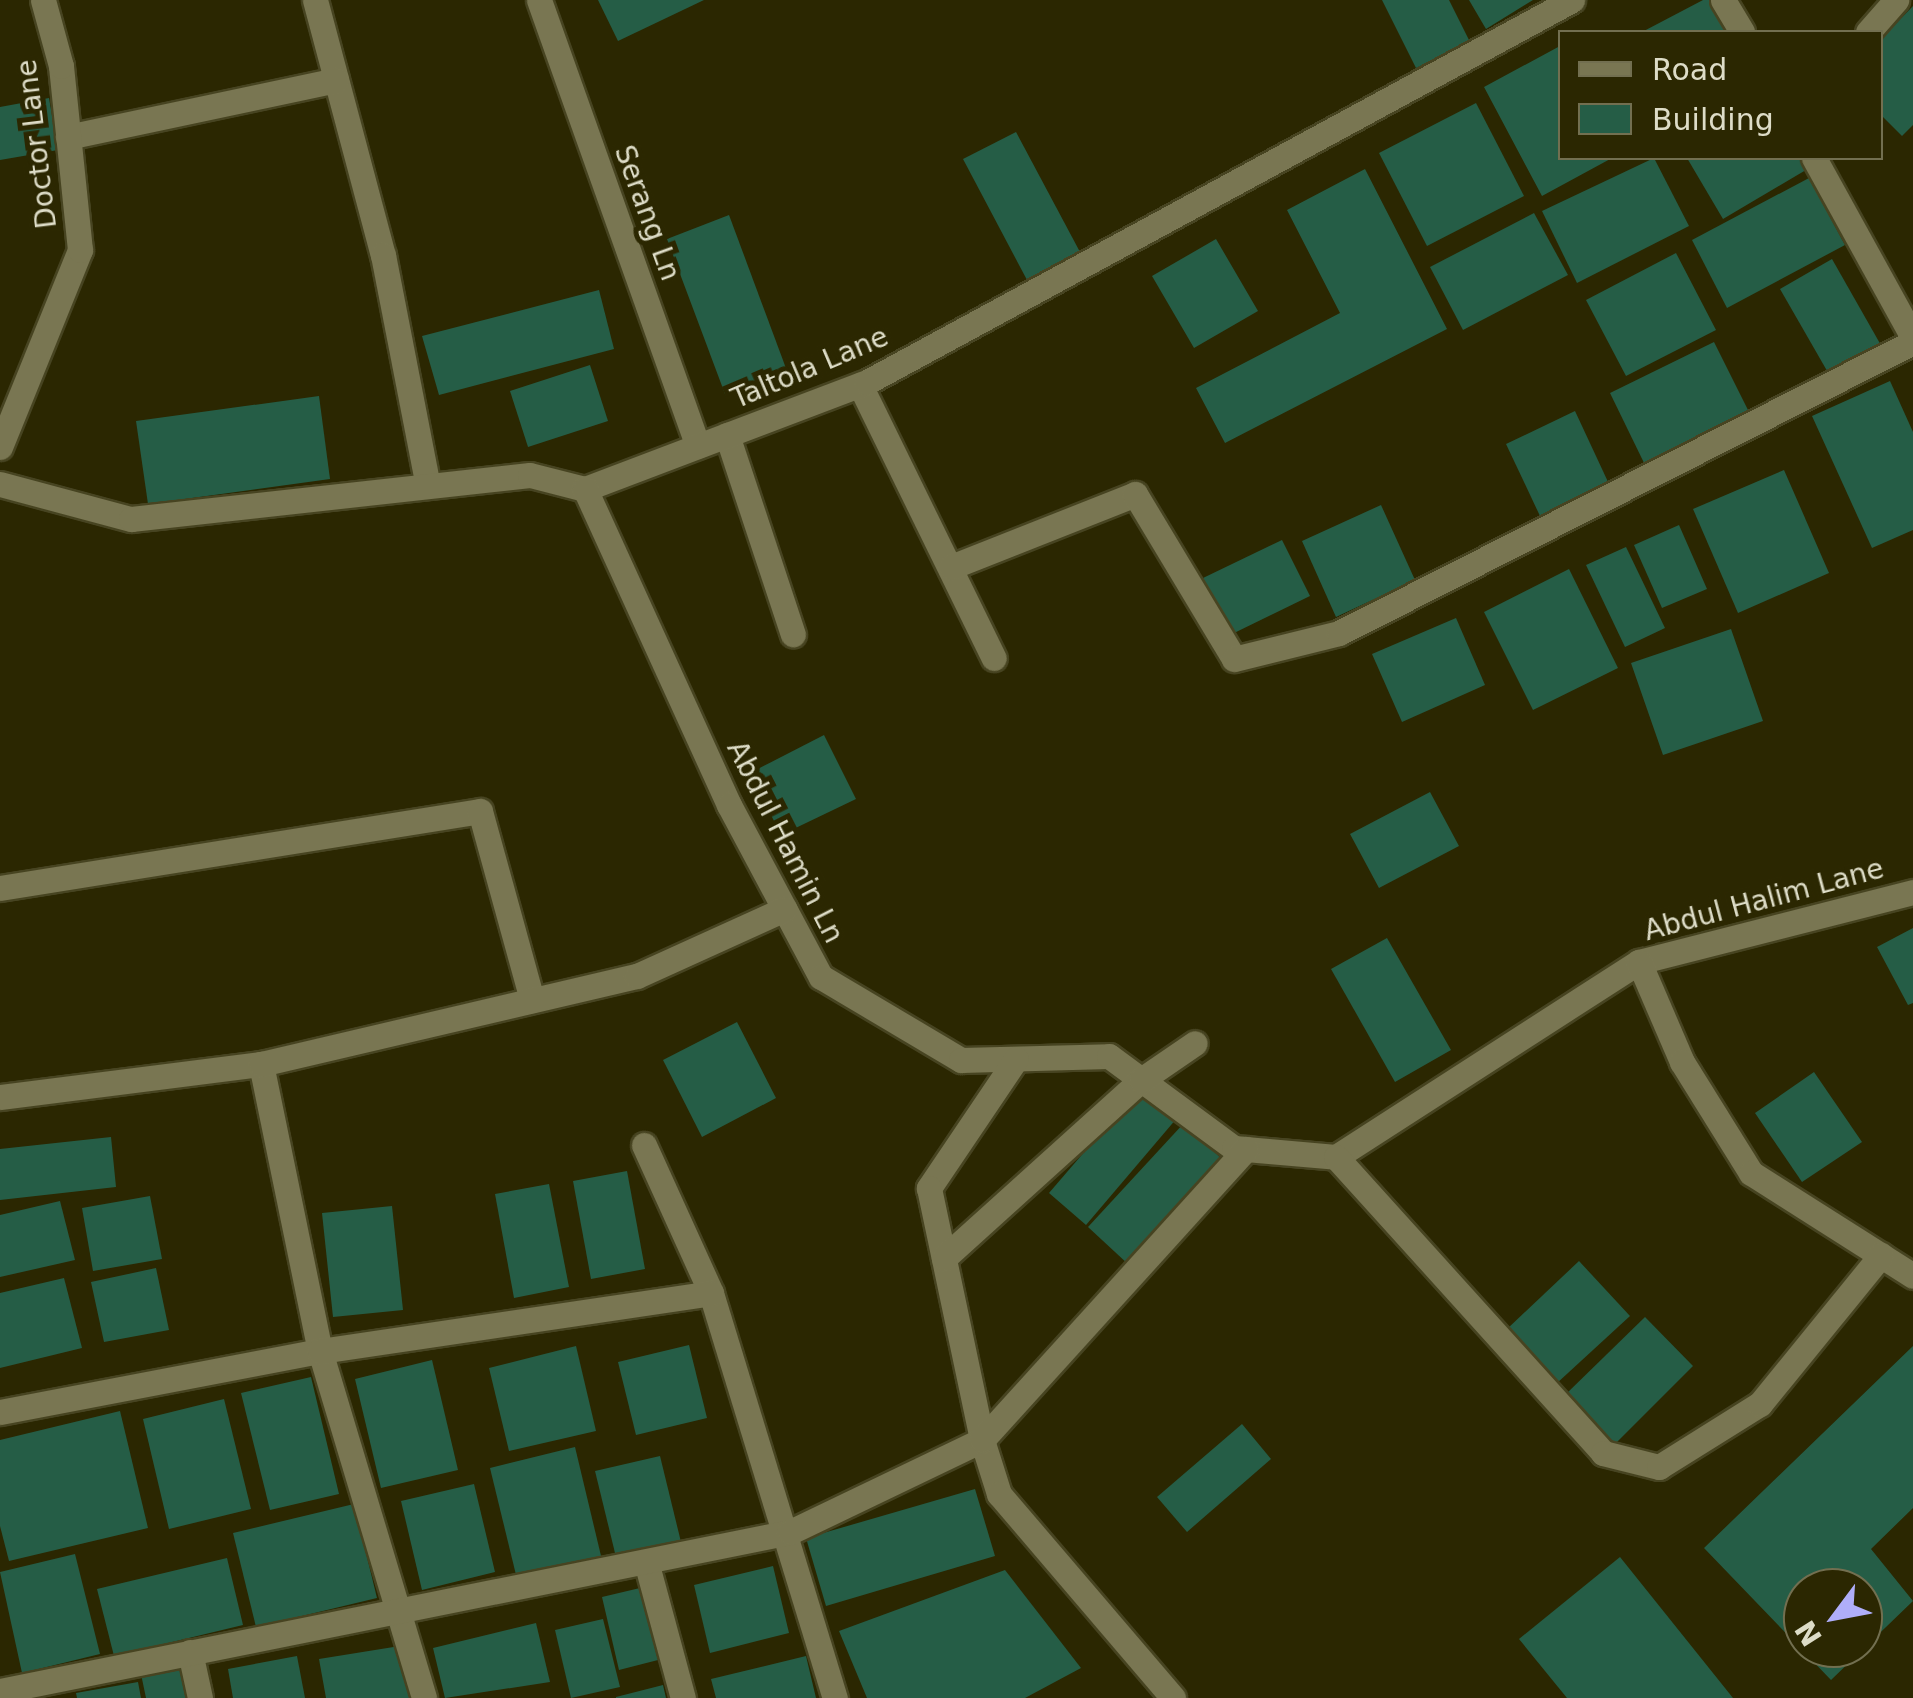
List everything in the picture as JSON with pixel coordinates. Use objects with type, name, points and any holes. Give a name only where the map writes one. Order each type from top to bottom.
[{"type":"street","name":"Doctor Lane","points":[[0,446],[80,250],[62,66],[42,0]]},
{"type":"street","points":[[315,0],[383,255],[428,486]]},
{"type":"street","name":"Serang Ln","points":[[539,0],[698,446]]},
{"type":"street","name":"Taltola Lane","points":[[585,489],[860,385],[1572,0]]},
{"type":"street","points":[[1870,30],[1896,0]]},
{"type":"street","points":[[68,137],[336,80]]},
{"type":"street","points":[[951,568],[1135,494],[1234,659],[1339,633],[1913,340],[1815,160]]},
{"type":"street","points":[[860,385],[994,658]]},
{"type":"street","points":[[726,435],[793,634]]},
{"type":"street","points":[[0,484],[132,519],[530,475],[585,489]]},
{"type":"street","name":"Abdul Hamin Ln","points":[[585,489],[821,977],[961,1060],[1109,1056],[1246,1149],[1336,1157]]},
{"type":"street","points":[[0,888],[480,811],[532,1000]]},
{"type":"street","name":"Abdul Halim Lane","points":[[1913,892],[1639,962],[1682,1062],[1751,1173],[1913,1276]]},
{"type":"street","points":[[0,1097],[261,1064],[637,976],[785,909]]},
{"type":"street","points":[[1639,962],[1336,1157],[1602,1454],[1659,1467],[1760,1404],[1881,1255]]},
{"type":"street","points":[[944,1258],[1141,1080],[1195,1043]]},
{"type":"street","points":[[1016,1059],[929,1188],[982,1440],[999,1494],[1173,1698]]},
{"type":"street","points":[[261,1064],[320,1351],[402,1608],[424,1698]]},
{"type":"street","points":[[644,1145],[711,1293],[790,1532],[835,1698]]},
{"type":"street","points":[[0,1692],[790,1532],[982,1440],[1246,1149]]},
{"type":"street","points":[[0,1412],[320,1351],[711,1293]]},
{"type":"street","points":[[647,1564],[682,1698]]},
{"type":"street","points":[[190,1652],[200,1698]]},
{"type":"building","points":[[598,0],[704,0],[618,41]]},
{"type":"building","points":[[1382,0],[1449,0],[1470,42],[1416,68]]},
{"type":"building","points":[[1469,0],[1533,0],[1486,29]]},
{"type":"building","points":[[1703,0],[1711,0],[1727,30],[1646,30]]},
{"type":"building","points":[[1913,6],[1913,125],[1902,136],[1883,117],[1883,37]]},
{"type":"building","points":[[1558,47],[1558,160],[1608,160],[1542,196],[1484,87]]},
{"type":"building","points":[[49,98],[58,150],[0,160],[0,107]]},
{"type":"building","points":[[1476,103],[1524,196],[1427,246],[1379,153]]},
{"type":"building","points":[[1016,132],[1080,252],[1027,280],[963,159]]},
{"type":"building","points":[[1655,160],[1689,226],[1577,283],[1542,211]]},
{"type":"building","points":[[1688,160],[1807,160],[1811,167],[1723,219]]},
{"type":"building","points":[[1365,169],[1447,329],[1225,443],[1196,388],[1340,313],[1287,210]]},
{"type":"building","points":[[1809,178],[1845,245],[1727,308],[1692,240]]},
{"type":"building","points":[[1534,213],[1568,275],[1463,330],[1430,267]]},
{"type":"building","points":[[729,215],[787,371],[725,394],[667,239]]},
{"type":"building","points":[[1216,239],[1258,311],[1194,348],[1152,276]]},
{"type":"building","points":[[1676,253],[1716,330],[1626,376],[1586,300]]},
{"type":"building","points":[[1832,259],[1882,347],[1830,376],[1780,289]]},
{"type":"building","points":[[599,290],[614,349],[439,395],[422,336]]},
{"type":"building","points":[[1714,342],[1751,416],[1646,467],[1610,393]]},
{"type":"building","points":[[590,365],[608,421],[528,447],[510,391]]},
{"type":"building","points":[[1890,381],[1913,432],[1913,530],[1872,548],[1812,416]]},
{"type":"building","points":[[319,396],[330,479],[148,504],[136,421]]},
{"type":"building","points":[[1575,411],[1609,484],[1540,516],[1506,444]]},
{"type":"building","points":[[1784,470],[1829,573],[1738,613],[1693,509]]},
{"type":"building","points":[[1381,505],[1415,580],[1336,617],[1302,541]]},
{"type":"building","points":[[1679,525],[1707,589],[1662,608],[1634,545]]},
{"type":"building","points":[[1282,540],[1310,596],[1230,635],[1203,578]]},
{"type":"building","points":[[1626,547],[1665,628],[1625,647],[1586,565]]},
{"type":"building","points":[[1569,569],[1618,668],[1533,710],[1484,612]]},
{"type":"building","points":[[1456,618],[1485,685],[1402,722],[1372,654]]},
{"type":"building","points":[[1731,629],[1763,721],[1663,755],[1631,663]]},
{"type":"building","points":[[824,735],[856,799],[781,835],[750,773]]},
{"type":"building","points":[[1430,792],[1459,846],[1379,888],[1350,834]]},
{"type":"building","points":[[1913,928],[1913,1003],[1908,1005],[1877,947]]},
{"type":"building","points":[[1387,938],[1451,1050],[1395,1082],[1331,969]]},
{"type":"building","points":[[737,1022],[776,1098],[702,1137],[663,1060]]},
{"type":"building","points":[[1814,1072],[1862,1142],[1802,1182],[1755,1113]]},
{"type":"building","points":[[1140,1087],[1177,1118],[1086,1225],[1049,1193]]},
{"type":"building","points":[[1184,1123],[1224,1161],[1129,1265],[1088,1227]]},
{"type":"building","points":[[111,1137],[116,1187],[0,1200],[0,1149]]},
{"type":"building","points":[[627,1171],[645,1269],[591,1279],[573,1181]]},
{"type":"building","points":[[549,1184],[569,1287],[514,1298],[495,1194]]},
{"type":"building","points":[[150,1196],[162,1259],[93,1271],[82,1208]]},
{"type":"building","points":[[60,1201],[75,1260],[0,1277],[0,1215]]},
{"type":"building","points":[[392,1206],[403,1310],[333,1317],[322,1213]]},
{"type":"building","points":[[1579,1261],[1630,1316],[1556,1384],[1506,1330]]},
{"type":"building","points":[[156,1268],[169,1330],[104,1342],[91,1282]]},
{"type":"building","points":[[64,1278],[82,1348],[0,1368],[0,1293]]},
{"type":"building","points":[[1645,1317],[1693,1366],[1614,1445],[1565,1395]]},
{"type":"building","points":[[689,1345],[707,1418],[636,1435],[618,1362]]},
{"type":"building","points":[[576,1346],[596,1431],[509,1451],[489,1368]]},
{"type":"building","points":[[1913,1346],[1913,1508],[1871,1549],[1913,1601],[1883,1630],[1883,1568],[1783,1568],[1783,1630],[1704,1548]]},
{"type":"building","points":[[432,1360],[458,1470],[381,1488],[355,1379]]},
{"type":"building","points":[[311,1377],[339,1494],[270,1510],[241,1393]]},
{"type":"building","points":[[224,1399],[251,1509],[169,1529],[143,1419]]},
{"type":"building","points":[[120,1411],[148,1528],[9,1561],[0,1526],[0,1440]]},
{"type":"building","points":[[1242,1424],[1271,1459],[1187,1532],[1157,1497]]},
{"type":"building","points":[[575,1447],[602,1560],[517,1579],[490,1468]]},
{"type":"building","points":[[660,1456],[681,1542],[616,1557],[595,1471]]},
{"type":"building","points":[[474,1484],[495,1572],[422,1590],[401,1501]]},
{"type":"building","points":[[975,1489],[995,1556],[826,1606],[806,1538]]},
{"type":"building","points":[[354,1504],[377,1598],[256,1627],[233,1533]]},
{"type":"building","points":[[75,1554],[100,1654],[22,1673],[0,1572]]},
{"type":"building","points":[[1620,1557],[1733,1698],[1567,1698],[1519,1639]]},
{"type":"building","points":[[227,1558],[243,1625],[114,1656],[97,1589]]},
{"type":"building","points":[[773,1566],[789,1633],[710,1653],[694,1585]]},
{"type":"building","points":[[1005,1570],[1081,1668],[1025,1698],[867,1698],[839,1631]]},
{"type":"building","points":[[640,1588],[658,1660],[619,1670],[602,1597]]},
{"type":"building","points":[[603,1619],[620,1687],[571,1698],[555,1630]]},
{"type":"building","points":[[536,1623],[550,1682],[445,1698],[433,1648]]},
{"type":"building","points":[[406,1645],[415,1698],[326,1698],[319,1659]]},
{"type":"building","points":[[297,1656],[305,1698],[233,1698],[228,1669]]},
{"type":"building","points":[[806,1656],[816,1698],[716,1698],[711,1679]]},
{"type":"building","points":[[184,1666],[190,1698],[146,1698],[141,1674]]},
{"type":"building","points":[[1819,1668],[1843,1668],[1831,1680]]},
{"type":"building","points":[[138,1682],[141,1698],[77,1698],[76,1693]]},
{"type":"building","points":[[663,1685],[666,1698],[616,1698],[616,1697]]}]
